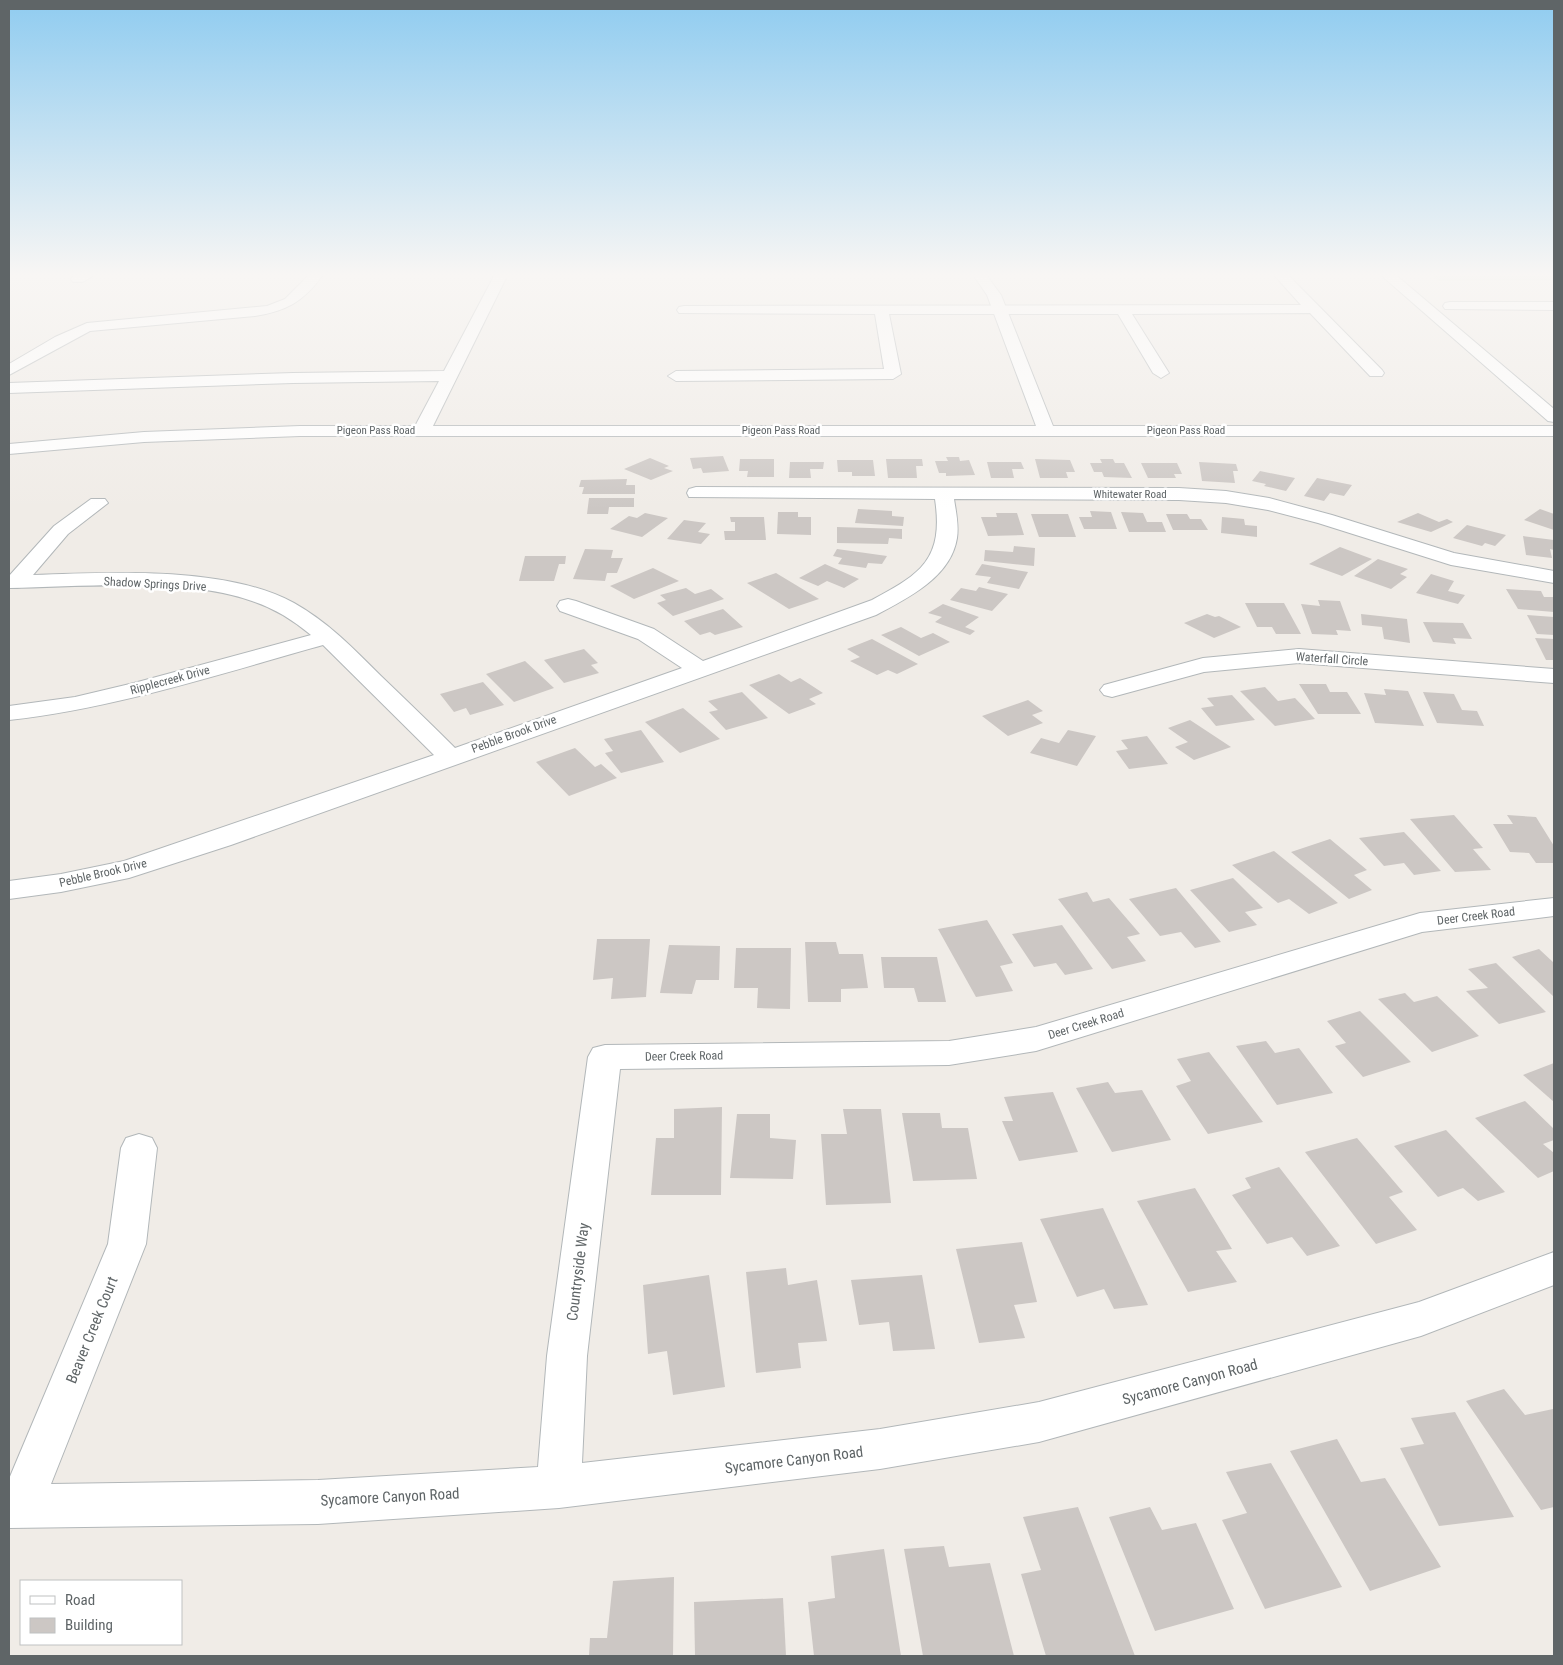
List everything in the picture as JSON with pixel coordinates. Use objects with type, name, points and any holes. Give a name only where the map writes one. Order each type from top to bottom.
[{"type":"street","points":[[9,370],[37,354]]},
{"type":"street","points":[[422,430],[461,354]]},
{"type":"street","points":[[676,376],[893,374],[890,354]]},
{"type":"street","points":[[1017,354],[1046,430]]},
{"type":"street","points":[[1149,354],[1161,373]]},
{"type":"street","points":[[1357,354],[1376,373]]},
{"type":"street","points":[[1479,354],[1554,417]]},
{"type":"street","points":[[9,388],[293,378],[450,376]]},
{"type":"street","name":"Pigeon Pass Road","points":[[9,449],[204,434],[422,430],[1554,431]]},
{"type":"street","name":"Whitewater Road","points":[[696,493],[1179,494],[1245,500],[1310,514],[1451,559],[1554,577]]},
{"type":"street","name":"Pebble Brook Drive","points":[[9,890],[61,883],[129,869],[220,839],[698,668],[868,610],[904,592],[928,570],[944,550],[948,526],[944,493]]},
{"type":"street","points":[[12,581],[61,530],[98,503]]},
{"type":"street","name":"Shadow Springs Drive","points":[[12,581],[174,582],[232,590],[268,599],[284,607],[328,637],[450,757]]},
{"type":"street","points":[[568,606],[646,634],[698,668]]},
{"type":"street","name":"Ripplecreek Drive","points":[[9,713],[75,704],[138,689],[328,637]]},
{"type":"street","name":"Waterfall Circle","points":[[1112,690],[1203,665],[1299,656],[1554,676]]},
{"type":"street","name":"Deer Creek Road","points":[[605,1057],[857,1056],[949,1053],[1036,1039],[1420,923],[1554,908]]},
{"type":"street","name":"Countryside Way","points":[[560,1487],[567,1356],[605,1057]]},
{"type":"street","name":"Beaver Creek Court","points":[[14,1505],[127,1244],[139,1148]]},
{"type":"street","name":"Sycamore Canyon Road","points":[[14,1505],[318,1502],[560,1487],[880,1449],[1039,1422],[1422,1319],[1554,1268]]},
{"type":"building","points":[[723,456],[729,471],[703,473],[701,468],[693,469],[690,458]]},
{"type":"building","points":[[946,457],[959,457],[960,461],[969,460],[975,475],[946,476],[946,473],[939,473],[935,461],[948,461]]},
{"type":"building","points":[[650,458],[669,466],[664,468],[673,471],[651,480],[624,469]]},
{"type":"building","points":[[740,459],[774,459],[774,477],[747,477],[748,471],[739,471]]},
{"type":"building","points":[[886,459],[922,459],[923,466],[916,466],[917,478],[888,478]]},
{"type":"building","points":[[1035,459],[1070,460],[1075,472],[1066,472],[1068,478],[1040,478]]},
{"type":"building","points":[[1100,459],[1113,459],[1115,463],[1124,463],[1132,478],[1104,477],[1102,472],[1094,472],[1090,463],[1102,463]]},
{"type":"building","points":[[837,460],[873,460],[875,476],[852,476],[852,472],[838,472]]},
{"type":"building","points":[[790,462],[824,462],[823,469],[810,469],[811,478],[789,478]]},
{"type":"building","points":[[987,462],[1021,462],[1024,469],[1012,469],[1014,478],[991,478]]},
{"type":"building","points":[[1199,462],[1236,464],[1238,471],[1233,471],[1235,483],[1202,481]]},
{"type":"building","points":[[1141,463],[1177,463],[1182,474],[1174,474],[1176,478],[1148,478]]},
{"type":"building","points":[[1260,471],[1295,478],[1286,491],[1252,481]]},
{"type":"building","points":[[1317,478],[1352,485],[1344,496],[1330,493],[1324,501],[1304,496]]},
{"type":"building","points":[[627,479],[626,485],[635,485],[635,494],[582,494],[584,487],[579,487],[581,480]]},
{"type":"building","points":[[589,498],[634,498],[634,507],[609,507],[608,514],[587,514]]},
{"type":"building","points":[[858,509],[892,511],[892,516],[904,517],[903,526],[855,523]]},
{"type":"building","points":[[1540,509],[1554,514],[1554,530],[1524,520]]},
{"type":"building","points":[[1090,511],[1111,512],[1117,529],[1084,529],[1079,517],[1092,517]]},
{"type":"building","points":[[778,512],[798,512],[798,517],[811,517],[811,535],[777,534]]},
{"type":"building","points":[[1121,512],[1143,513],[1147,522],[1162,522],[1166,532],[1129,532]]},
{"type":"building","points":[[645,513],[668,518],[642,537],[610,529],[629,516],[637,518]]},
{"type":"building","points":[[996,513],[1017,513],[1024,535],[988,536],[981,517],[997,517]]},
{"type":"building","points":[[1418,513],[1439,522],[1447,519],[1453,522],[1431,532],[1397,522]]},
{"type":"building","points":[[1031,514],[1068,514],[1076,537],[1039,537]]},
{"type":"building","points":[[1166,514],[1187,514],[1190,519],[1201,519],[1208,530],[1173,530]]},
{"type":"building","points":[[730,517],[764,517],[766,540],[725,540],[724,531],[735,531],[735,522],[731,522]]},
{"type":"building","points":[[1222,517],[1244,519],[1245,525],[1257,526],[1257,537],[1221,533]]},
{"type":"building","points":[[684,520],[706,523],[698,532],[710,534],[701,544],[667,539]]},
{"type":"building","points":[[1467,525],[1506,535],[1495,546],[1485,543],[1482,546],[1453,538]]},
{"type":"building","points":[[837,527],[902,529],[902,539],[889,538],[888,544],[837,543]]},
{"type":"building","points":[[1523,536],[1554,540],[1554,550],[1550,549],[1552,558],[1526,555]]},
{"type":"building","points":[[1014,546],[1035,548],[1034,566],[984,561],[985,550],[1013,552]]},
{"type":"building","points":[[1340,547],[1372,559],[1342,576],[1309,564]]},
{"type":"building","points":[[585,549],[613,550],[611,558],[623,558],[617,573],[607,573],[605,581],[573,579]]},
{"type":"building","points":[[837,549],[887,556],[882,564],[868,563],[866,568],[838,564],[842,558],[833,556]]},
{"type":"building","points":[[525,556],[566,556],[565,564],[559,564],[554,581],[519,581]]},
{"type":"building","points":[[1378,559],[1408,569],[1400,574],[1407,577],[1391,589],[1354,576]]},
{"type":"building","points":[[825,564],[859,579],[844,588],[827,581],[818,586],[799,578]]},
{"type":"building","points":[[982,564],[1028,572],[1019,589],[987,583],[991,577],[975,575]]},
{"type":"building","points":[[653,568],[679,581],[634,599],[610,586]]},
{"type":"building","points":[[776,573],[819,599],[789,609],[747,583]]},
{"type":"building","points":[[1431,574],[1454,581],[1448,591],[1465,595],[1458,604],[1416,593]]},
{"type":"building","points":[[979,587],[1008,594],[992,611],[950,600],[961,588],[976,591]]},
{"type":"building","points":[[686,588],[695,594],[711,589],[724,599],[673,616],[657,603],[666,600],[660,595]]},
{"type":"building","points":[[1506,589],[1541,591],[1544,597],[1554,597],[1554,612],[1518,609]]},
{"type":"building","points":[[1318,600],[1340,601],[1351,631],[1336,630],[1338,635],[1312,634],[1301,604],[1320,606]]},
{"type":"building","points":[[1245,603],[1284,603],[1301,634],[1276,634],[1272,627],[1257,627]]},
{"type":"building","points":[[943,604],[979,617],[965,627],[975,631],[970,635],[935,622],[942,617],[928,613]]},
{"type":"building","points":[[723,609],[743,627],[715,635],[710,632],[700,635],[684,621]]},
{"type":"building","points":[[1207,614],[1215,617],[1219,616],[1241,627],[1214,638],[1184,623]]},
{"type":"building","points":[[1361,614],[1407,619],[1410,643],[1384,639],[1382,627],[1362,625]]},
{"type":"building","points":[[1527,615],[1554,617],[1554,635],[1537,634]]},
{"type":"building","points":[[1423,622],[1463,623],[1472,639],[1453,638],[1456,644],[1433,642]]},
{"type":"building","points":[[901,627],[921,638],[933,633],[950,642],[919,656],[881,635]]},
{"type":"building","points":[[1535,638],[1554,639],[1554,660],[1546,660]]},
{"type":"building","points":[[872,639],[918,664],[897,674],[888,670],[877,675],[850,661],[860,657],[847,649]]},
{"type":"building","points":[[584,649],[598,663],[591,665],[599,673],[564,683],[544,660]]},
{"type":"building","points":[[525,661],[554,688],[514,702],[486,674]]},
{"type":"building","points":[[779,674],[791,682],[800,678],[823,693],[809,699],[816,704],[789,714],[749,685]]},
{"type":"building","points":[[483,682],[504,705],[470,715],[466,708],[454,712],[440,694]]},
{"type":"building","points":[[1299,684],[1326,684],[1330,692],[1347,692],[1361,714],[1318,714]]},
{"type":"building","points":[[1265,687],[1278,701],[1295,698],[1315,719],[1275,726],[1240,691]]},
{"type":"building","points":[[1384,689],[1408,691],[1424,726],[1375,723],[1364,693],[1386,695]]},
{"type":"building","points":[[742,692],[768,718],[726,730],[709,712],[718,710],[708,701]]},
{"type":"building","points":[[1423,692],[1454,694],[1462,710],[1477,711],[1484,726],[1437,723]]},
{"type":"building","points":[[1232,695],[1255,720],[1216,726],[1201,708],[1214,706],[1207,698]]},
{"type":"building","points":[[1028,700],[1043,711],[1032,715],[1043,723],[1008,736],[982,716]]},
{"type":"building","points":[[683,708],[720,739],[680,753],[645,722]]},
{"type":"building","points":[[1190,720],[1231,747],[1194,760],[1175,747],[1188,742],[1168,728]]},
{"type":"building","points":[[641,730],[664,762],[621,773],[605,753],[613,751],[604,739]]},
{"type":"building","points":[[1068,730],[1096,736],[1077,766],[1030,753],[1041,738],[1059,743]]},
{"type":"building","points":[[1147,736],[1168,764],[1129,769],[1116,751],[1128,749],[1121,740]]},
{"type":"building","points":[[575,748],[595,767],[601,764],[617,778],[569,796],[536,762]]},
{"type":"building","points":[[1454,815],[1483,848],[1473,849],[1491,870],[1455,872],[1410,819]]},
{"type":"building","points":[[1507,815],[1536,817],[1554,846],[1554,863],[1536,863],[1529,853],[1510,852],[1493,824],[1513,824]]},
{"type":"building","points":[[1404,832],[1441,871],[1414,875],[1404,863],[1384,866],[1359,838]]},
{"type":"building","points":[[1330,839],[1367,870],[1354,875],[1372,890],[1349,899],[1291,852]]},
{"type":"building","points":[[1274,851],[1338,903],[1309,914],[1289,899],[1278,903],[1232,865]]},
{"type":"building","points":[[1233,878],[1263,908],[1245,912],[1257,925],[1229,932],[1190,890]]},
{"type":"building","points":[[1176,888],[1221,942],[1195,948],[1181,932],[1160,936],[1129,899]]},
{"type":"building","points":[[1087,892],[1093,902],[1109,898],[1140,934],[1127,937],[1146,961],[1112,969],[1058,899]]},
{"type":"building","points":[[987,920],[1013,963],[1000,966],[1013,991],[976,997],[938,929]]},
{"type":"building","points":[[1062,925],[1093,969],[1065,975],[1056,963],[1034,967],[1012,934]]},
{"type":"building","points":[[597,939],[650,939],[646,997],[611,999],[613,978],[593,980]]},
{"type":"building","points":[[805,942],[836,942],[839,954],[863,954],[868,988],[841,989],[841,1002],[808,1002]]},
{"type":"building","points":[[669,945],[720,946],[719,980],[696,980],[692,994],[660,993]]},
{"type":"building","points":[[736,948],[791,948],[790,1009],[757,1008],[758,988],[734,988]]},
{"type":"building","points":[[1539,949],[1554,963],[1554,997],[1512,957]]},
{"type":"building","points":[[881,957],[937,957],[946,1002],[918,1002],[914,988],[884,988]]},
{"type":"building","points":[[1496,963],[1546,1012],[1499,1024],[1466,991],[1488,988],[1468,969]]},
{"type":"building","points":[[1405,993],[1414,1002],[1437,996],[1479,1036],[1432,1052],[1378,999]]},
{"type":"building","points":[[1360,1011],[1411,1062],[1363,1077],[1335,1046],[1346,1043],[1327,1021]]},
{"type":"building","points":[[1266,1041],[1275,1053],[1299,1048],[1333,1093],[1277,1105],[1236,1046]]},
{"type":"building","points":[[1209,1052],[1263,1122],[1208,1134],[1176,1086],[1191,1081],[1177,1059]]},
{"type":"building","points":[[1554,1063],[1554,1102],[1523,1075]]},
{"type":"building","points":[[1108,1082],[1115,1093],[1142,1090],[1171,1140],[1112,1152],[1076,1088]]},
{"type":"building","points":[[1053,1092],[1078,1152],[1019,1161],[1002,1121],[1013,1121],[1004,1097]]},
{"type":"building","points":[[1525,1101],[1554,1129],[1554,1140],[1543,1144],[1554,1153],[1554,1171],[1538,1178],[1475,1118]]},
{"type":"building","points":[[722,1107],[721,1195],[651,1195],[656,1138],[674,1138],[674,1109]]},
{"type":"building","points":[[843,1109],[881,1109],[891,1203],[826,1205],[821,1134],[847,1134]]},
{"type":"building","points":[[902,1113],[940,1113],[942,1128],[968,1128],[977,1179],[913,1181]]},
{"type":"building","points":[[737,1114],[770,1114],[770,1138],[796,1140],[793,1179],[730,1178]]},
{"type":"building","points":[[1446,1130],[1505,1192],[1478,1201],[1463,1188],[1438,1197],[1394,1146]]},
{"type":"building","points":[[1357,1138],[1403,1192],[1389,1197],[1417,1230],[1376,1244],[1305,1152]]},
{"type":"building","points":[[1279,1167],[1340,1246],[1307,1256],[1292,1237],[1267,1244],[1232,1195],[1251,1188],[1245,1178]]},
{"type":"building","points":[[1195,1188],[1232,1249],[1216,1251],[1237,1282],[1188,1292],[1137,1201]]},
{"type":"building","points":[[1103,1208],[1148,1305],[1114,1309],[1104,1289],[1077,1297],[1040,1219]]},
{"type":"building","points":[[1022,1242],[1037,1302],[1014,1305],[1025,1338],[979,1343],[956,1249]]},
{"type":"building","points":[[786,1268],[788,1285],[817,1280],[827,1341],[798,1343],[801,1368],[756,1373],[746,1272]]},
{"type":"building","points":[[709,1275],[725,1387],[673,1395],[667,1351],[648,1354],[643,1285]]},
{"type":"building","points":[[922,1275],[935,1349],[893,1351],[889,1322],[859,1325],[851,1280]]},
{"type":"building","points":[[1504,1389],[1525,1415],[1553,1409],[1554,1411],[1554,1507],[1541,1510],[1466,1401]]},
{"type":"building","points":[[1455,1412],[1514,1517],[1439,1526],[1400,1448],[1424,1444],[1411,1418]]},
{"type":"building","points":[[1337,1439],[1361,1482],[1385,1478],[1441,1567],[1370,1591],[1290,1451]]},
{"type":"building","points":[[1271,1463],[1342,1587],[1265,1609],[1222,1520],[1247,1513],[1226,1472]]},
{"type":"building","points":[[1078,1507],[1135,1656],[1046,1656],[1021,1574],[1041,1570],[1023,1517]]},
{"type":"building","points":[[1150,1507],[1162,1530],[1196,1523],[1234,1609],[1155,1631],[1109,1517]]},
{"type":"building","points":[[944,1546],[949,1567],[990,1563],[1014,1656],[923,1656],[904,1549]]},
{"type":"building","points":[[884,1549],[901,1656],[814,1656],[808,1602],[835,1598],[831,1556]]},
{"type":"building","points":[[674,1577],[673,1656],[589,1656],[590,1638],[607,1638],[613,1581]]},
{"type":"building","points":[[783,1598],[786,1656],[695,1656],[694,1602]]}]
